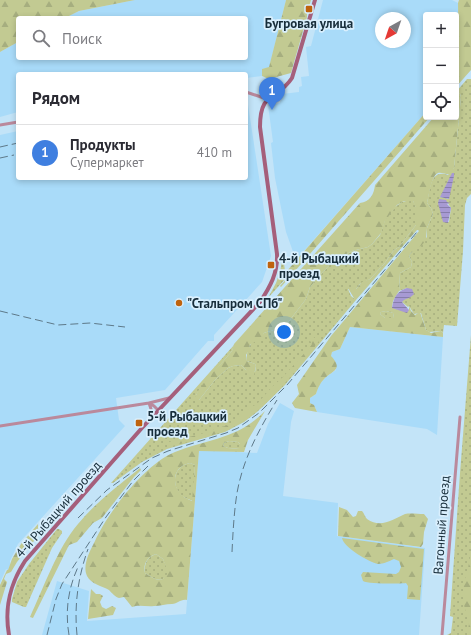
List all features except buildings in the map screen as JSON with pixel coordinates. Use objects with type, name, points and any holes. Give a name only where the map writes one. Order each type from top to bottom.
[{"type":"street","points":[[248,93],[267,99],[281,90],[289,82],[296,64],[315,0]]},
{"type":"street","name":"4-й Рыбацкий проезд","points":[[9,635],[8,604],[12,586],[29,556],[158,410],[171,398],[260,302],[274,279],[277,247],[260,127],[262,109],[267,99]]},
{"type":"street","points":[[0,125],[16,122]]},
{"type":"street","points":[[0,426],[149,403],[171,398]]},
{"type":"street","points":[[149,403],[158,410]]},
{"type":"street","points":[[149,403],[151,418]]},
{"type":"street","name":"Вагонный проезд","points":[[442,635],[460,417]]},
{"type":"shaded area","points":[[135,0],[286,0],[269,68],[262,69],[262,76],[248,78],[248,72],[16,72],[16,113],[0,117],[0,52],[16,43],[16,60],[248,60],[248,16],[69,16],[79,11]]},
{"type":"shaded area","points":[[323,0],[452,0],[458,3],[458,12],[423,12],[423,115],[296,260],[286,232],[275,178],[271,143],[273,142],[268,105],[280,103],[282,94],[299,92],[299,87],[302,86],[301,77],[309,76],[306,47],[311,46]]},
{"type":"shaded area","points":[[248,105],[271,256],[262,282],[214,335],[214,341],[208,341],[165,390],[116,398],[119,420],[125,426],[18,544],[10,561],[8,570],[6,569],[0,583],[0,135],[16,131],[16,180],[248,180]]},
{"type":"shaded area","points":[[452,173],[454,173],[454,176],[449,199],[440,197]]},
{"type":"shaded area","points":[[439,199],[446,200],[450,203],[447,204],[451,208],[448,223],[443,222],[438,203]]},
{"type":"shaded area","points":[[407,288],[412,289],[414,294],[402,302],[409,310],[407,313],[392,308],[396,295],[400,291]]},
{"type":"shaded area","points":[[350,327],[443,337],[437,435],[427,429],[317,412],[314,405],[310,403],[310,398],[316,394],[319,385],[326,377],[336,370],[331,356],[332,352],[340,349]]},
{"type":"shaded area","points":[[280,403],[294,411],[291,422],[283,496],[338,503],[337,536],[425,548],[419,635],[42,635],[57,581],[89,591],[87,621],[186,614],[199,450],[257,453],[268,424]]},
{"type":"green space","points":[[0,0],[135,0],[79,11],[69,16],[16,16],[16,43],[0,52]]},
{"type":"green space","points":[[286,0],[311,0],[291,73],[269,79],[262,76],[262,69],[269,67]]},
{"type":"green space","points":[[459,0],[471,0],[471,70],[459,84],[459,12]]},
{"type":"green space","points":[[467,79],[471,79],[471,194],[467,198],[465,205],[457,326],[444,325],[443,333],[441,331],[429,332],[426,330],[421,313],[414,314],[409,306],[408,307],[402,302],[407,288],[399,291],[400,273],[411,267],[412,262],[409,256],[427,237],[427,228],[433,214],[427,203],[430,187],[434,177],[442,174],[448,175],[454,168],[461,97],[459,88]],"holes":[[[450,178],[449,199],[440,197]],[[447,202],[451,208],[449,222],[444,222]]]},
{"type":"green space","points":[[459,93],[461,97],[459,117]]},
{"type":"green space","points":[[423,115],[423,120],[427,120],[281,287],[280,286],[287,278],[286,272]]},
{"type":"green space","points":[[431,120],[459,120],[454,168],[451,174],[438,173],[434,178],[427,203],[433,214],[427,228],[426,240],[409,256],[412,262],[411,267],[400,273],[399,291],[393,301],[392,307],[399,310],[409,310],[409,306],[415,315],[420,312],[426,330],[431,333],[441,331],[443,333],[443,337],[350,327],[340,349],[332,352],[331,356],[335,360],[337,367],[336,369],[323,380],[316,394],[310,398],[310,403],[314,405],[317,412],[295,408],[292,403],[299,394],[297,385],[331,336],[419,231],[417,230],[355,300],[348,288],[356,289],[362,282],[370,279],[384,264],[394,250],[399,247],[416,225],[416,208],[413,201],[404,201],[397,205],[385,221],[381,233],[372,244],[368,247],[352,251],[332,262],[310,287],[306,299],[284,327],[264,333],[262,337],[250,345],[246,355],[247,361],[255,364],[256,366],[254,375],[252,376],[241,365],[228,368],[215,380],[199,400],[196,400],[195,397],[202,385],[232,351],[234,344],[360,203],[371,197],[375,185]],"holes":[[[386,311],[393,313],[394,318],[385,318],[380,314],[381,312]]]},
{"type":"green space","points":[[410,200],[415,204],[417,215],[416,225],[399,247],[394,250],[384,264],[370,279],[360,284],[356,289],[348,289],[351,296],[356,300],[285,385],[257,412],[244,422],[225,432],[167,449],[142,462],[111,483],[234,345],[232,351],[196,395],[199,400],[215,380],[228,368],[241,365],[246,370],[255,372],[255,364],[247,361],[248,349],[252,343],[264,333],[286,325],[306,299],[310,287],[332,262],[352,251],[368,247],[372,244],[380,235],[385,220],[395,207],[402,202]]},
{"type":"green space","points":[[283,256],[286,278],[268,298],[280,272]]},
{"type":"green space","points":[[386,311],[393,313],[394,318],[385,318],[380,314],[381,312]]},
{"type":"green space","points":[[471,335],[471,635],[447,635],[451,633],[453,617],[450,616]]},
{"type":"green space","points":[[312,336],[319,341],[288,380],[252,415],[224,431],[168,447],[167,443],[179,438],[208,432],[216,428],[230,425],[237,420],[244,411],[257,404],[310,347],[312,344],[309,339]]},
{"type":"green space","points":[[265,411],[248,440],[244,452],[199,451],[187,600],[174,604],[132,607],[124,597],[120,598],[114,595],[109,590],[89,579],[85,567],[89,554],[101,529],[118,503],[140,478],[163,458],[175,452],[233,433],[255,420]],"holes":[[[229,441],[238,442],[240,444],[240,449],[223,446],[224,443]],[[190,463],[195,465],[192,501],[180,494],[175,483],[178,470]],[[156,554],[163,559],[168,572],[161,580],[155,579],[145,573],[145,564],[153,555]]]},
{"type":"green space","points":[[229,441],[238,442],[240,444],[240,449],[223,446],[224,443]]},
{"type":"green space","points":[[190,463],[195,465],[193,501],[185,498],[179,493],[175,483],[178,470]]},
{"type":"green space","points":[[140,468],[141,470],[102,518],[93,523],[77,542],[69,545],[33,618],[30,617],[57,556],[71,533],[100,501]]},
{"type":"green space","points":[[339,507],[347,510],[353,517],[356,516],[358,511],[362,511],[367,519],[377,523],[387,522],[405,514],[424,514],[428,519],[424,532],[423,544],[421,547],[338,536]]},
{"type":"green space","points":[[38,524],[38,536],[17,562],[11,572],[6,574],[4,579],[7,582],[0,605],[0,585],[12,559],[21,544]]},
{"type":"green space","points":[[57,529],[62,531],[62,533],[52,548],[26,607],[12,602],[17,582],[29,564]]},
{"type":"green space","points":[[342,538],[424,549],[420,600],[407,599],[408,586],[406,583],[391,584],[363,581],[361,575],[363,572],[396,574],[399,572],[401,567],[399,561],[394,559],[382,564],[374,563],[363,558],[352,550],[347,546]]},
{"type":"green space","points":[[471,552],[471,635],[467,635],[469,624],[464,605],[463,591]]},
{"type":"green space","points":[[156,554],[163,559],[169,572],[167,576],[161,580],[155,579],[145,573],[147,561],[150,557]]},
{"type":"green space","points":[[91,589],[96,594],[103,596],[100,602],[102,607],[106,609],[112,606],[116,608],[113,615],[88,619]]},
{"type":"railway","points":[[0,147],[16,143]]},
{"type":"railway","points":[[0,158],[14,155]]},
{"type":"railway","points":[[78,518],[107,490],[152,458],[168,451],[238,428],[259,413],[287,385],[417,232]]},
{"type":"railway","points":[[0,311],[58,325],[90,323],[125,327]]},
{"type":"railway","points":[[232,552],[236,500],[243,468],[252,445],[277,400]]},
{"type":"railway","points":[[47,635],[56,599],[62,584],[106,517],[133,481],[148,466]]},
{"type":"railway","points":[[77,635],[76,613],[79,581],[88,549]]},
{"type":"railway","points":[[69,635],[67,617],[68,600],[78,567]]},
{"type":"place","name":"Бугровая улица","points":[[309,9]]},
{"type":"place","name":"Продукты","points":[[272,110]]},
{"type":"place","name":"4-й Рыбацкий проезд","points":[[271,265]]},
{"type":"place","name":"\"Стальпром СПб\"","points":[[179,303]]},
{"type":"place","name":"5-й Рыбацкий проезд","points":[[139,423]]}]
